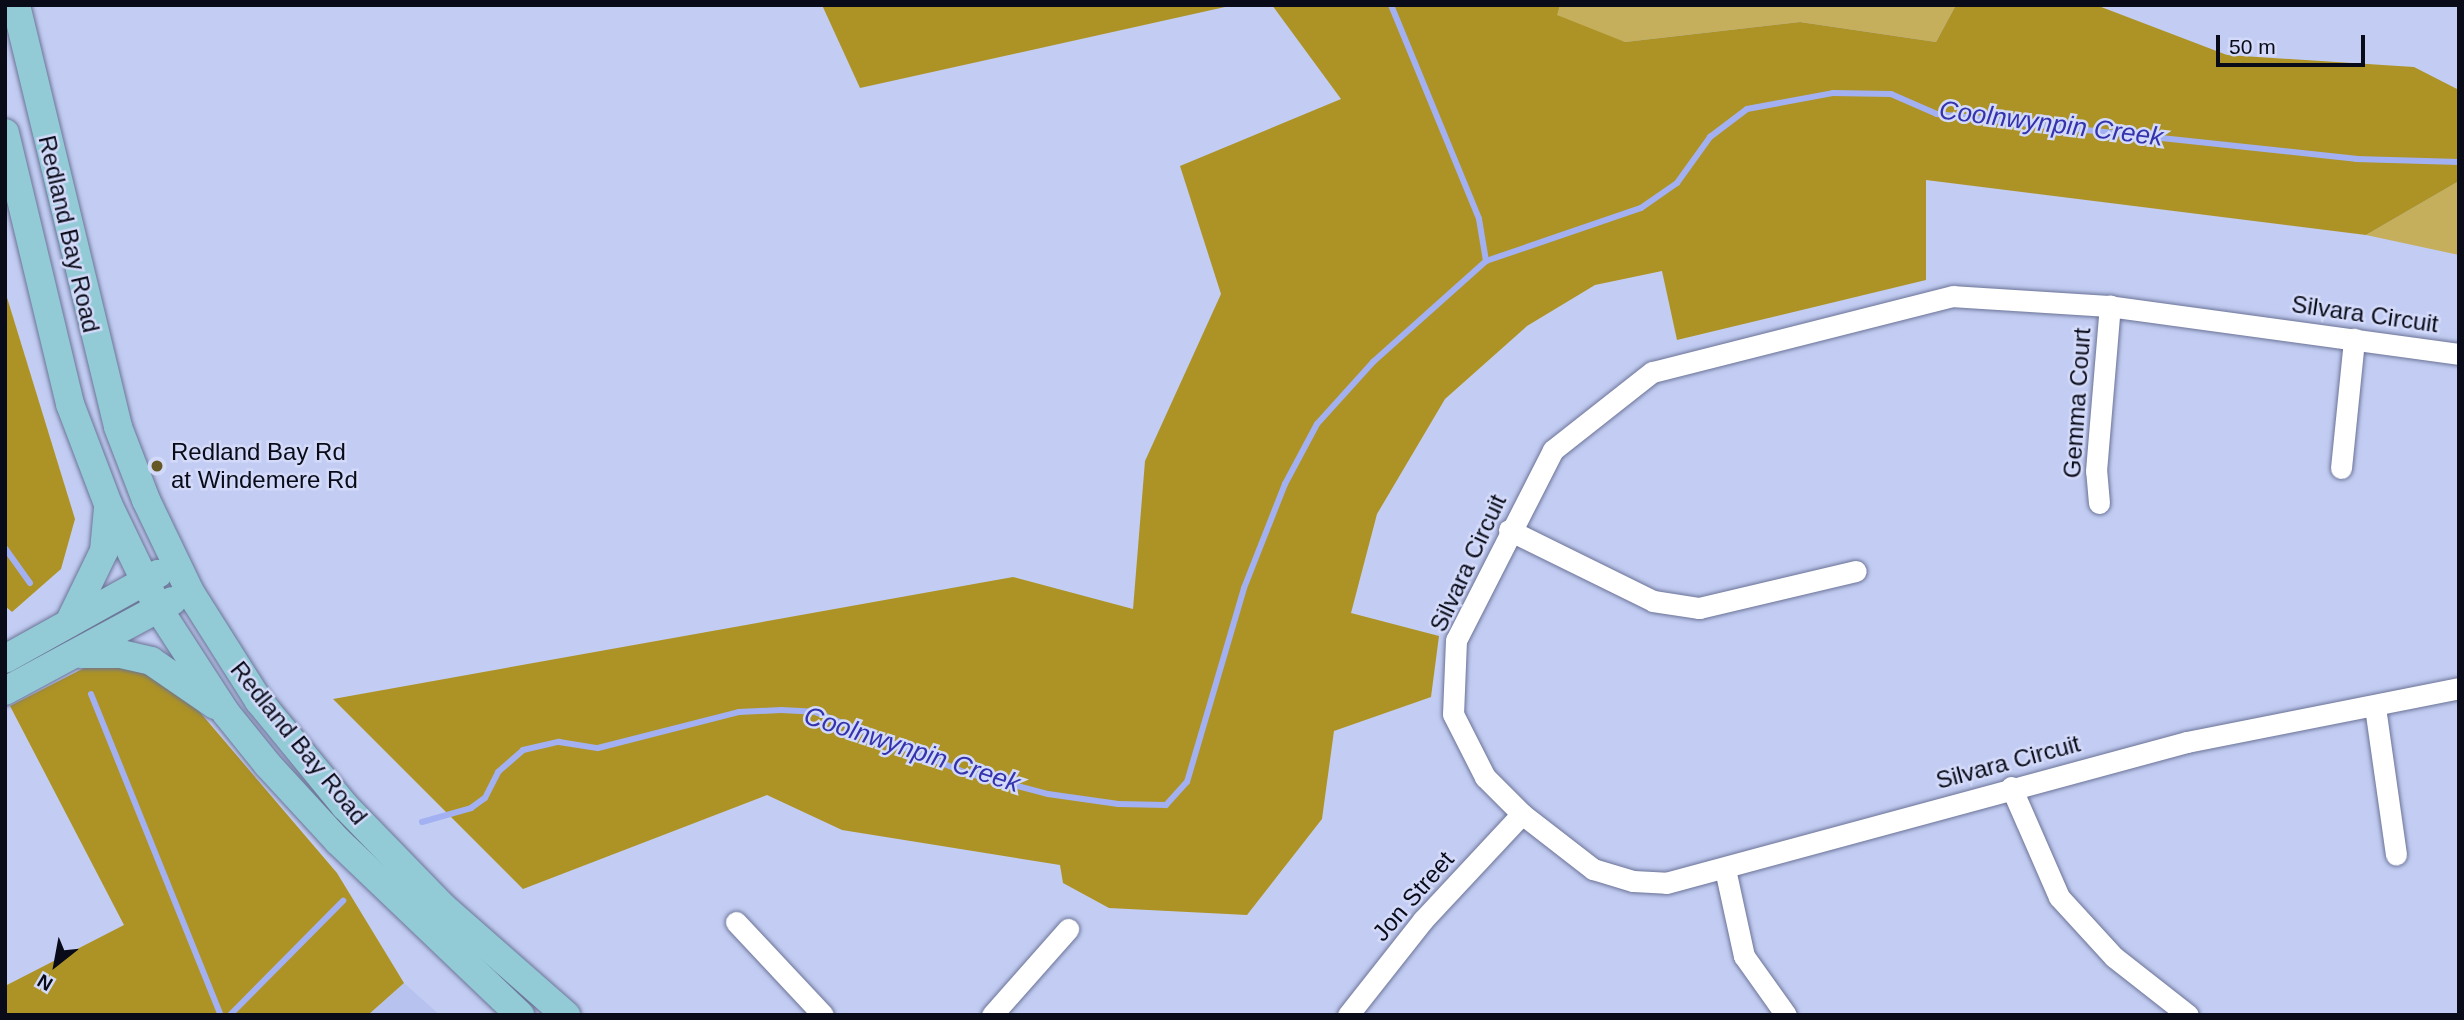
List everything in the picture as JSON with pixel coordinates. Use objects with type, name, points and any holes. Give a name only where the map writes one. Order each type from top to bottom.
[{"type":"main road","name":"Redland Bay Road","points":[[16,5],[118,427],[190,592],[259,701],[345,806],[443,906],[566,1015]]},
{"type":"main road","name":"Redland Bay Road","points":[[5,133],[70,404],[108,504],[158,608],[226,713],[338,841],[520,1015]]},
{"type":"main road","points":[[69,623],[104,551],[108,504]]},
{"type":"main road","points":[[5,659],[176,565]]},
{"type":"main road","points":[[5,691],[190,592]]},
{"type":"main road","points":[[77,654],[121,654],[151,661],[226,713]]},
{"type":"street","name":"Silvara Circuit","points":[[2459,354],[2110,306],[1954,296],[1652,372],[1553,450],[1509,530],[1456,640],[1453,714],[1485,777],[1522,814],[1593,869],[1633,881],[1666,883],[1725,869],[2011,787],[2187,742],[2375,707],[2459,688]]},
{"type":"street","name":"Gemma Court","points":[[2099,503],[2096,471],[2110,306]]},
{"type":"street","points":[[2340,468],[2354,339]]},
{"type":"street","points":[[1509,530],[1653,601],[1699,608],[1856,571]]},
{"type":"street","points":[[2375,707],[2396,855]]},
{"type":"street","points":[[2011,787],[2059,897],[2115,957],[2188,1015]]},
{"type":"street","name":"Jon Street","points":[[1356,1012],[1423,920],[1522,814]]},
{"type":"street","points":[[1725,869],[1744,956],[1786,1015]]},
{"type":"street","points":[[736,922],[823,1015]]},
{"type":"street","points":[[992,1015],[1068,929]]},
{"type":"shaded area","points":[[822,5],[1234,5],[860,88]]},
{"type":"shaded area","points":[[1272,5],[1560,5],[1557,15],[1625,42],[1800,22],[1936,42],[1956,5],[2096,5],[2227,55],[2414,67],[2459,90],[2459,181],[2366,235],[1926,180],[1926,280],[1677,340],[1662,271],[1595,285],[1527,326],[1445,399],[1377,514],[1351,613],[1439,636],[1431,697],[1334,731],[1322,819],[1247,915],[1109,908],[1063,883],[1060,865],[842,830],[767,795],[523,889],[333,699],[1013,577],[1133,609],[1145,461],[1221,294],[1180,166],[1341,99]]},
{"type":"shaded area","points":[[1427,5],[1956,5],[1936,42],[1800,22],[1625,42]]},
{"type":"shaded area","points":[[2459,181],[2459,255],[2366,235]]},
{"type":"shaded area","points":[[5,291],[75,519],[61,569],[12,612],[5,606]]},
{"type":"shaded area","points":[[90,665],[141,666],[181,690],[337,873],[404,983],[368,1015],[5,1015],[5,986],[124,925],[10,706]]},
{"type":"shaded area","points":[[404,983],[440,1015],[368,1015]]},
{"type":"waterway","name":"Coolnwynpin Creek","points":[[1391,5],[1479,219],[1486,261]]},
{"type":"waterway","name":"Coolnwynpin Creek","points":[[422,822],[471,808],[485,798],[498,772],[523,750],[559,742],[598,748],[739,712],[781,710],[815,712],[967,773],[1048,794],[1118,804],[1166,805],[1187,782],[1244,588],[1285,484],[1317,424],[1373,362],[1486,261],[1641,208],[1677,183],[1710,137],[1747,109],[1833,93],[1891,94],[1937,114],[2356,159],[2459,162]]},
{"type":"waterway","points":[[5,548],[30,583]]},
{"type":"waterway","points":[[91,694],[221,1015]]},
{"type":"waterway","name":"Coolnwynpin Creek","points":[[230,1015],[343,901]]},
{"type":"place","name":"Redland Bay Rd at Windemere Rd","points":[[157,466]]}]
